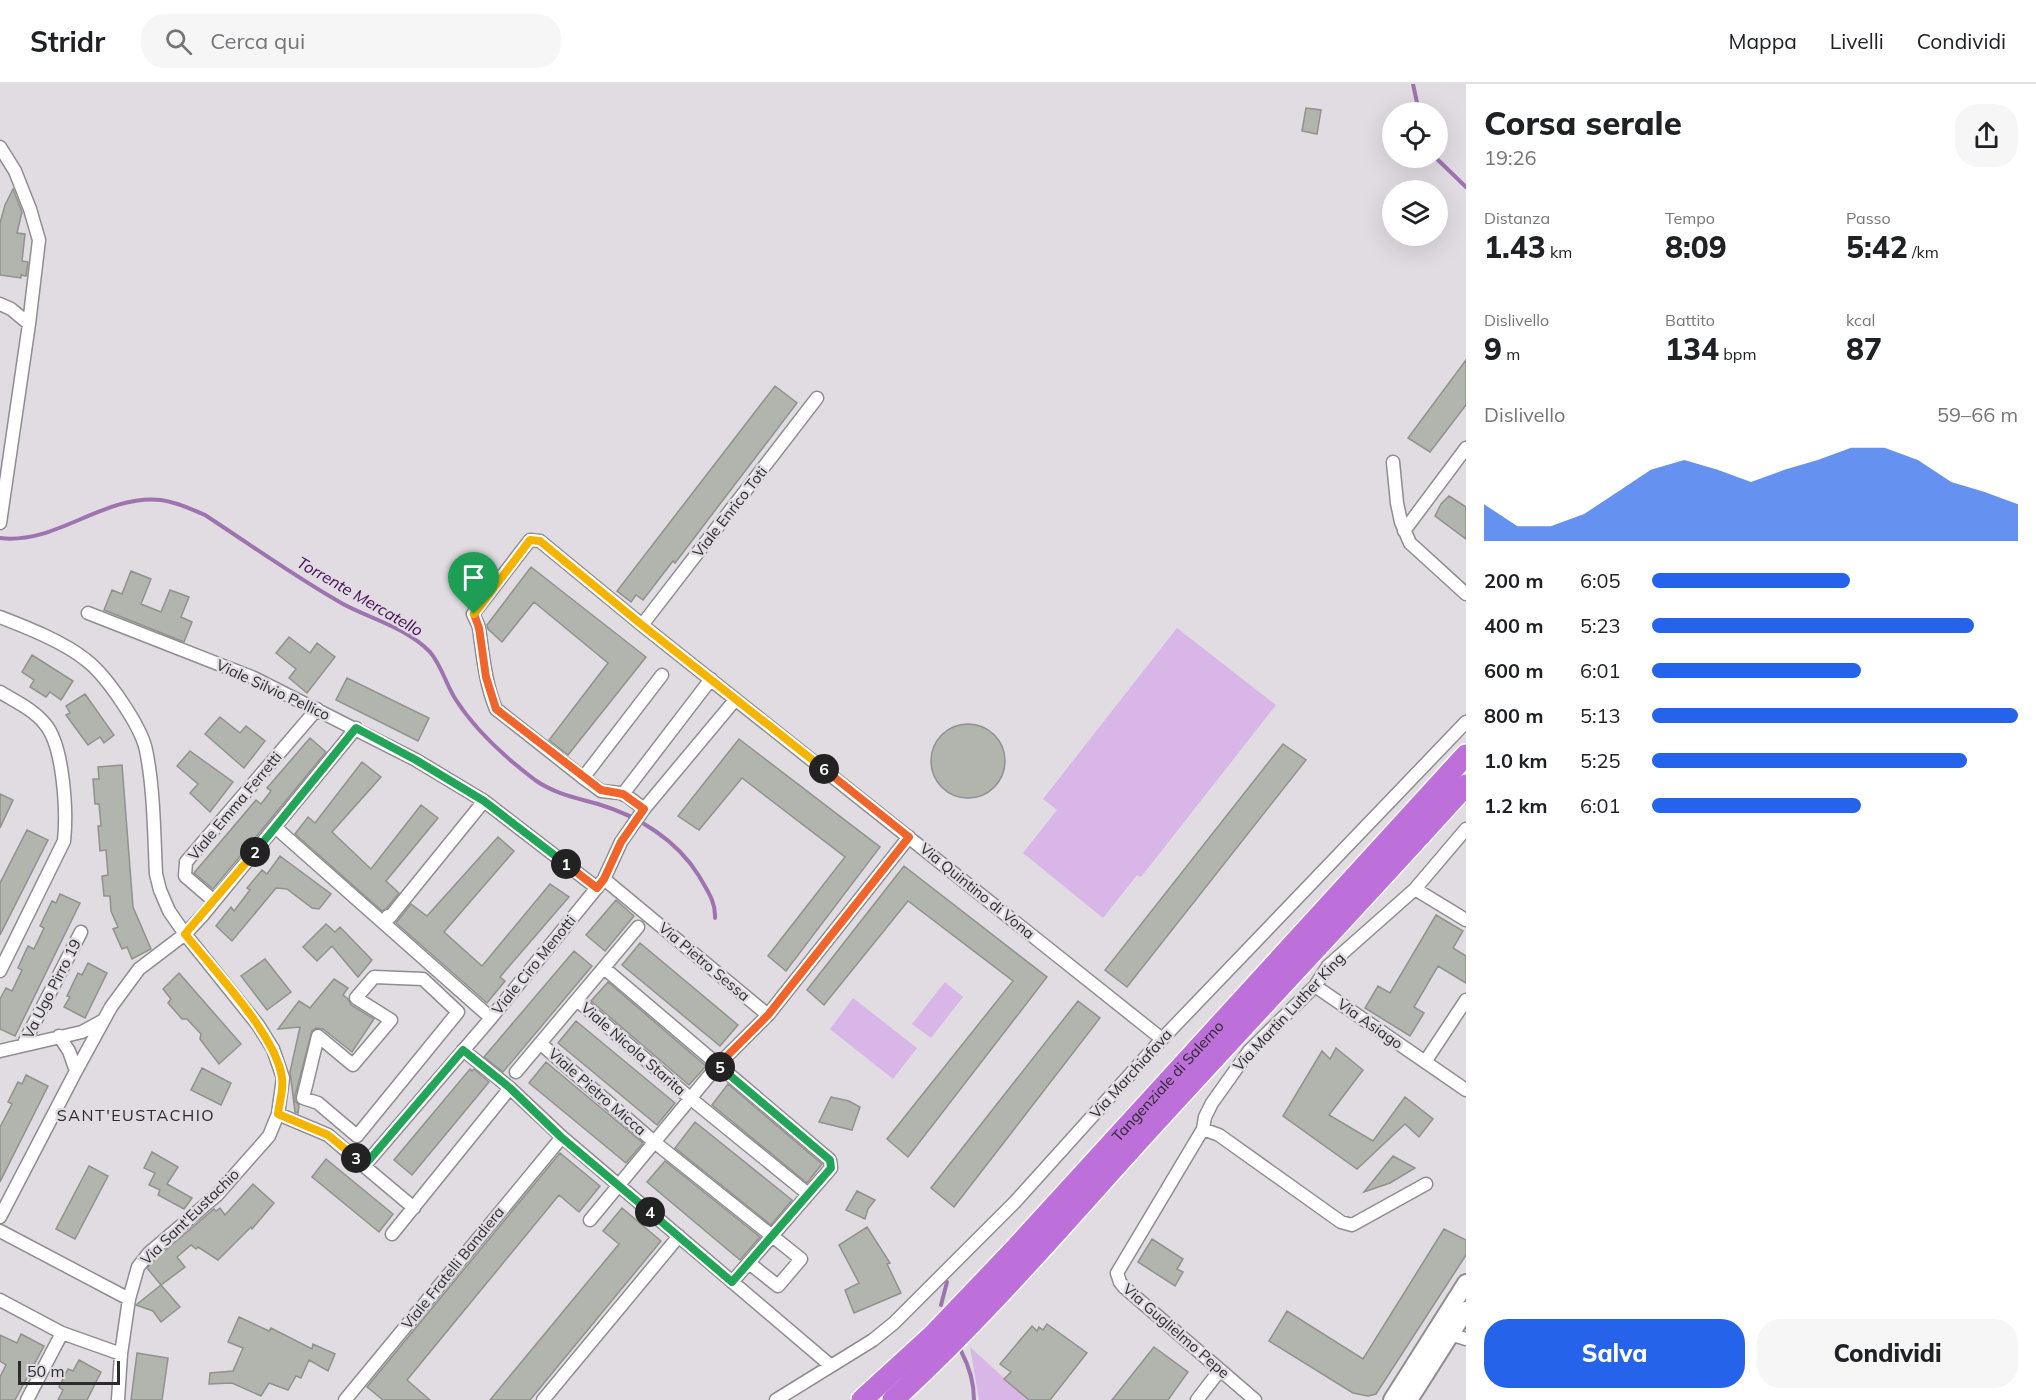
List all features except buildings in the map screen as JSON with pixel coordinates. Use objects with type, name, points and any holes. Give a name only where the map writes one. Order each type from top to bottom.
[{"type":"highway","name":"Tangenziale di Salerno","points":[[862,1400],[933,1335],[1015,1249],[1466,755]]},
{"type":"highway","name":"Tangenziale di Salerno","points":[[893,1400],[950,1346],[1019,1274],[1258,1009],[1466,785]]},
{"type":"street","points":[[0,147],[15,171],[39,240],[0,522]]},
{"type":"street","points":[[0,304],[11,309],[29,324]]},
{"type":"street","name":"Viale Enrico Toti","points":[[642,625],[818,398]]},
{"type":"street","points":[[1404,531],[1466,448]]},
{"type":"street","points":[[1393,462],[1397,503],[1404,531],[1410,543],[1466,594]]},
{"type":"street","name":"Via Quintino di Vona","points":[[583,778],[496,709],[489,687],[479,628],[474,617],[475,611],[530,540],[540,541],[642,625],[1162,1039]]},
{"type":"street","name":"Viale Silvio Pellico","points":[[88,613],[254,678],[356,728],[416,760],[484,801],[601,884]]},
{"type":"street","name":"Via Sant'Eustachio","points":[[0,617],[86,660],[108,684],[133,719],[146,748],[156,874],[160,890],[169,911],[185,934],[258,1025],[273,1049],[283,1078],[278,1114],[270,1136],[217,1195],[149,1253],[138,1267],[129,1299],[121,1354],[118,1400]]},
{"type":"street","points":[[644,809],[623,794],[601,790],[583,778],[662,675]]},
{"type":"street","points":[[623,794],[711,679]]},
{"type":"street","points":[[0,692],[46,724],[57,742],[66,823],[64,841],[0,971]]},
{"type":"street","name":"Viale Ciro Menotti","points":[[364,1166],[491,1018],[601,884],[621,842],[644,809],[735,699]]},
{"type":"street","name":"Viale Emma Ferretti","points":[[214,901],[185,876],[186,862],[317,709]]},
{"type":"street","name":"Via Marchiafava","points":[[776,1400],[873,1340],[902,1315],[1016,1202],[1162,1039],[1466,722]]},
{"type":"street","points":[[0,1217],[102,1021],[139,969],[185,934],[356,728]]},
{"type":"street","points":[[386,919],[484,801]]},
{"type":"street","points":[[275,827],[386,919],[491,1018]]},
{"type":"street","name":"Via Martin Luther King","points":[[1126,1256],[1203,1129],[1204,1116],[1249,1051],[1315,986],[1328,966],[1415,889],[1466,829]]},
{"type":"street","points":[[590,1220],[718,1065],[768,1015],[909,837]]},
{"type":"street","name":"Via Pietro Sessa","points":[[601,884],[768,1015]]},
{"type":"street","points":[[1415,889],[1466,920]]},
{"type":"street","points":[[516,1072],[638,927]]},
{"type":"street","name":"Va Ugo Pirro 19","points":[[23,1045],[81,932]]},
{"type":"street","points":[[604,968],[830,1160],[831,1168],[732,1282]]},
{"type":"street","points":[[374,977],[423,980],[458,1012],[357,1136],[318,1103],[303,1098],[318,1036],[352,1065],[391,1020],[356,998],[374,977]]},
{"type":"street","name":"Via Asiago","points":[[1315,986],[1466,1090]]},
{"type":"street","name":"Viale Nicola Starita","points":[[577,1000],[690,1098],[808,1194]]},
{"type":"street","points":[[1425,1062],[1466,1000]]},
{"type":"street","points":[[0,1051],[82,1032],[102,1021]]},
{"type":"street","points":[[59,1036],[69,1051],[75,1071]]},
{"type":"street","name":"Viale Pietro Micca","points":[[541,1044],[653,1141],[801,1259],[778,1286],[749,1263]]},
{"type":"street","points":[[463,1050],[510,1088],[561,1137],[830,1365]]},
{"type":"street","points":[[392,1234],[510,1088]]},
{"type":"street","points":[[278,1114],[328,1135],[414,1208]]},
{"type":"street","points":[[1203,1129],[1219,1135],[1341,1222],[1352,1225],[1426,1184]]},
{"type":"street","name":"Viale Fratelli Bandiera","points":[[345,1400],[561,1137]]},
{"type":"street","points":[[0,1231],[129,1299]]},
{"type":"street","points":[[543,1400],[679,1236]]},
{"type":"street","name":"Via Guglielmo Pepe","points":[[1126,1256],[1117,1273],[1120,1282],[1255,1400]]},
{"type":"street","points":[[1392,1400],[1466,1283]]},
{"type":"street","points":[[0,1300],[62,1333],[121,1354]]},
{"type":"street","points":[[1408,1400],[1458,1336],[1466,1310]]},
{"type":"street","points":[[27,1400],[62,1333]]},
{"type":"street","points":[[1197,1400],[1220,1370]]},
{"type":"shaded area","points":[[1177,628],[1276,705],[1141,877],[1137,875],[1103,918],[1023,853],[1057,810],[1043,799]]},
{"type":"shaded area","points":[[945,982],[963,997],[931,1038],[912,1024]]},
{"type":"shaded area","points":[[853,998],[917,1048],[893,1079],[830,1029]]},
{"type":"shaded area","points":[[970,1347],[1028,1400],[979,1400]]},
{"type":"waterway","points":[[1413,84],[1417,102]]},
{"type":"waterway","points":[[1446,168],[1466,187]]},
{"type":"waterway","name":"Torrente Mercatello","points":[[0,538],[21,538],[41,534],[119,504],[140,500],[167,501],[205,515],[325,594],[411,636],[434,657],[453,694],[473,722],[524,772],[558,792],[628,815],[655,831],[680,851],[708,891],[715,918]]},
{"type":"waterway","points":[[941,1305],[947,1282]]},
{"type":"waterway","points":[[961,1351],[970,1375],[974,1400]]},
{"type":"district","name":"SANT'EUSTACHIO","points":[[136,1115]]},
{"type":"route","points":[[530,540],[540,541],[909,837],[768,1015],[718,1065],[830,1160],[831,1168],[732,1282],[561,1137],[510,1088],[463,1050],[364,1166],[328,1135],[278,1114],[283,1078],[273,1049],[258,1025],[185,934],[356,728],[416,760],[484,801],[597,888],[604,879],[621,842],[644,809],[627,796],[601,790],[583,778],[518,724],[496,709],[486,677],[479,628],[474,614],[530,540]]}]
